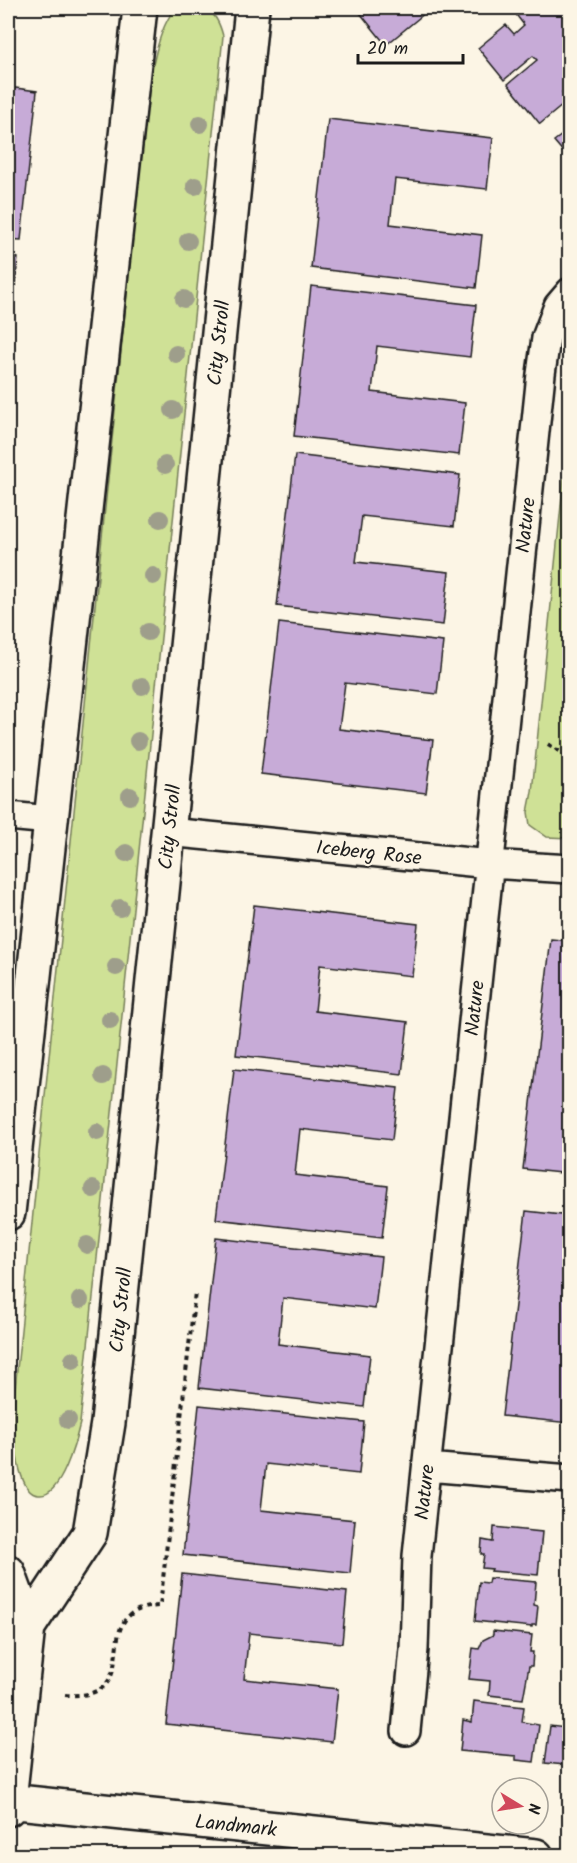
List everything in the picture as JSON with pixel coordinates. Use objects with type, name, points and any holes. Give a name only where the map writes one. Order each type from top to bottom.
[{"type":"street","points":[[8,1213],[140,8]]},
{"type":"street","name":"City Stroll","points":[[28,1627],[90,1533],[108,1423],[252,8]]},
{"type":"street","name":"Nature","points":[[406,1731],[414,1648],[417,1556],[541,374],[546,338],[558,306],[570,292]]},
{"type":"street","points":[[8,816],[50,820]]},
{"type":"street","name":"Iceberg Rose","points":[[168,832],[490,864],[570,869]]},
{"type":"street","points":[[427,1467],[570,1479]]},
{"type":"street","name":"City Stroll","points":[[8,1572],[28,1627],[8,1804]]},
{"type":"street","name":"Landmark","points":[[8,1804],[536,1856]]},
{"type":"path","points":[[548,744],[570,758]]},
{"type":"path","points":[[65,1695],[92,1694],[109,1682],[113,1673],[119,1631],[126,1618],[136,1610],[147,1606],[160,1606],[195,1292]]},
{"type":"green space","points":[[176,8],[207,10],[216,19],[223,36],[80,1423],[61,1478],[47,1493],[37,1495],[28,1489],[19,1468],[14,1427],[15,1389],[146,107],[159,41],[169,17]]},
{"type":"green space","points":[[569,426],[570,838],[547,837],[530,825],[528,812],[532,792]]},
{"type":"building","points":[[356,8],[431,8],[386,45]]},
{"type":"building","points":[[528,8],[561,8],[570,17],[570,86],[562,92],[569,100],[540,124],[508,84],[537,60],[533,56],[504,80],[478,48],[506,25],[514,34],[524,25],[517,16]]},
{"type":"building","points":[[8,87],[37,91],[21,240],[8,239]]},
{"type":"building","points":[[328,119],[493,138],[487,189],[395,179],[390,224],[482,235],[476,288],[311,268]]},
{"type":"building","points":[[570,129],[570,160],[554,141]]},
{"type":"building","points":[[8,257],[18,258],[8,353]]},
{"type":"building","points":[[311,286],[476,305],[470,357],[377,346],[372,392],[465,403],[459,455],[294,436]]},
{"type":"building","points":[[295,455],[460,475],[454,526],[362,516],[356,562],[449,572],[443,625],[277,606]]},
{"type":"building","points":[[279,623],[443,642],[437,694],[345,683],[339,729],[433,740],[426,793],[261,774]]},
{"type":"building","points":[[254,905],[418,924],[412,976],[320,965],[315,1011],[408,1022],[402,1074],[236,1055]]},
{"type":"building","points":[[551,939],[570,941],[570,1174],[523,1169]]},
{"type":"building","points":[[234,1069],[398,1088],[392,1140],[300,1129],[295,1175],[388,1186],[382,1238],[216,1219]]},
{"type":"building","points":[[526,1211],[570,1216],[570,1423],[502,1416]]},
{"type":"building","points":[[216,1238],[381,1257],[375,1309],[283,1298],[278,1344],[370,1355],[364,1407],[199,1388]]},
{"type":"building","points":[[199,1405],[364,1422],[359,1474],[266,1464],[261,1510],[355,1520],[350,1573],[183,1555]]},
{"type":"building","points":[[494,1527],[542,1532],[538,1575],[491,1571],[492,1569],[482,1568],[484,1554],[481,1554],[482,1540],[493,1542]]},
{"type":"building","points":[[182,1574],[347,1592],[342,1643],[249,1633],[244,1679],[338,1689],[332,1742],[166,1724]]},
{"type":"building","points":[[489,1578],[536,1582],[534,1605],[538,1606],[536,1625],[532,1627],[475,1621],[479,1582],[488,1583]]},
{"type":"building","points":[[493,1631],[532,1635],[530,1652],[533,1652],[532,1666],[529,1666],[523,1699],[489,1695],[490,1681],[469,1679],[473,1648],[479,1649],[483,1640],[493,1635]]},
{"type":"building","points":[[474,1701],[524,1707],[522,1722],[539,1725],[534,1762],[516,1760],[516,1756],[460,1751],[463,1720],[472,1722]]},
{"type":"building","points":[[569,1709],[570,1749],[567,1749],[565,1765],[545,1763],[550,1726],[566,1728]]}]
